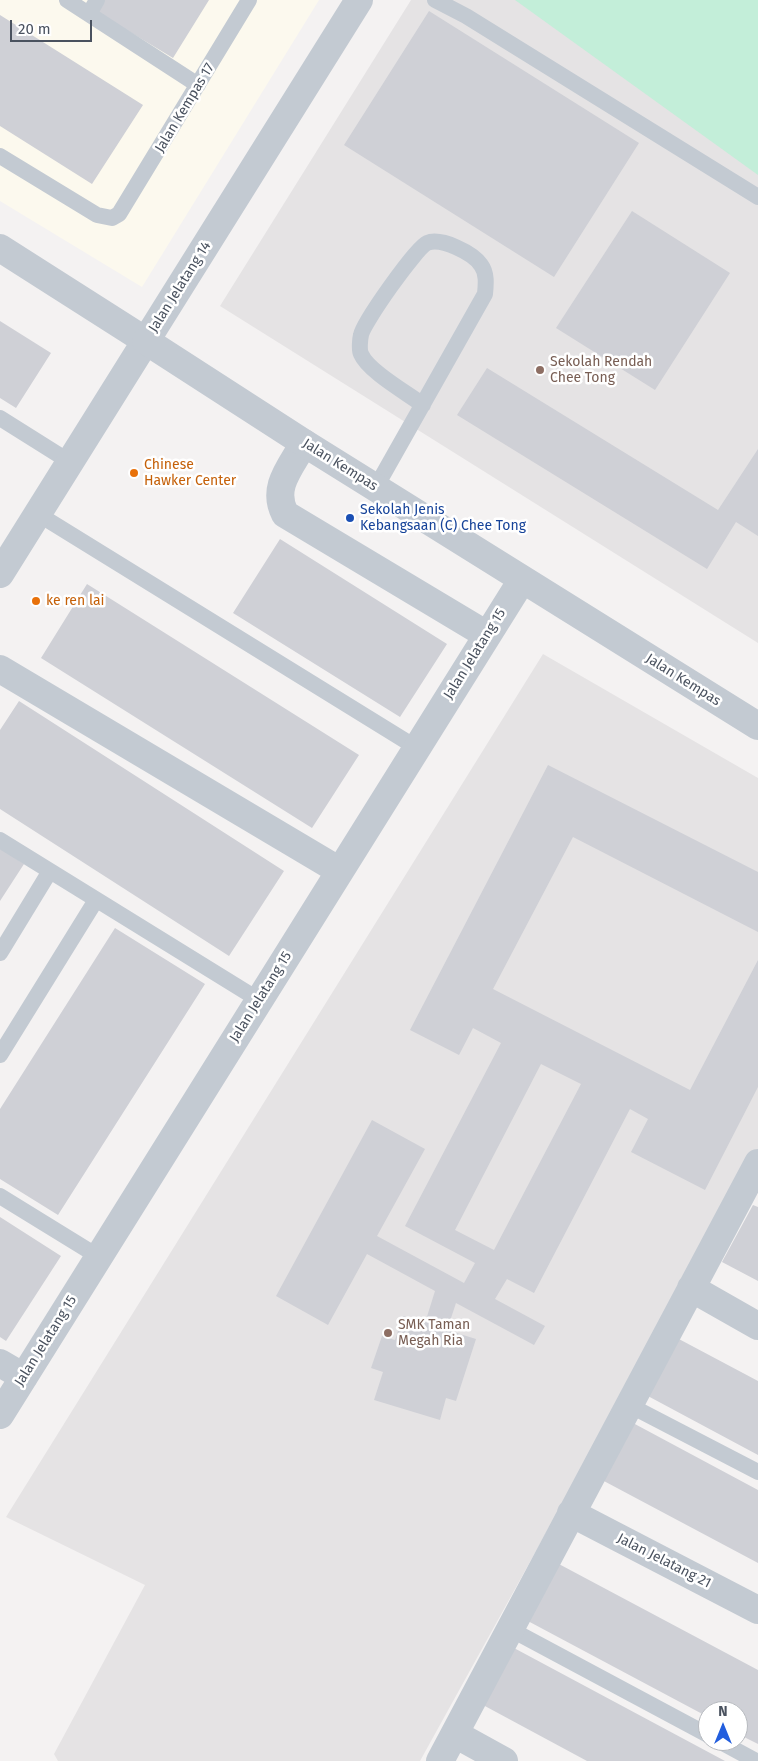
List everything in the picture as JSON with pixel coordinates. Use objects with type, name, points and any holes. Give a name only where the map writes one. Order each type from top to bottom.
[{"type":"street","name":"Jalan Jelatang 14","points":[[4,559],[38,514],[359,0]]},
{"type":"street","name":"Jalan Kempas","points":[[0,248],[304,443],[758,726]]},
{"type":"street","points":[[304,443],[281,484],[279,501],[285,514],[488,635]]},
{"type":"street","name":"Jalan Jelatang 15","points":[[0,1415],[522,580]]},
{"type":"street","points":[[0,669],[340,870]]},
{"type":"street","points":[[440,1761],[691,1288],[755,1176]]},
{"type":"street","points":[[691,1288],[758,1326]]},
{"type":"street","points":[[0,1363],[24,1377]]},
{"type":"street","name":"Jalan Jelatang 21","points":[[571,1513],[758,1610]]},
{"type":"street","points":[[455,1734],[504,1761]]},
{"type":"lane","points":[[67,0],[93,7],[198,85]]},
{"type":"lane","name":"Jalan Kempas 17","points":[[0,156],[97,215],[104,218],[119,214],[249,0]]},
{"type":"lane","points":[[435,0],[466,16],[758,197]]},
{"type":"lane","points":[[376,487],[423,404],[485,294],[486,277],[481,264],[466,252],[444,242],[428,242],[411,256],[360,334],[360,353],[372,367],[423,404]]},
{"type":"lane","points":[[0,418],[70,462]]},
{"type":"lane","points":[[38,514],[417,748]]},
{"type":"lane","points":[[0,840],[259,1000]]},
{"type":"lane","points":[[0,953],[50,872]]},
{"type":"lane","points":[[0,1055],[96,900]]},
{"type":"lane","points":[[0,1196],[99,1257]]},
{"type":"lane","points":[[629,1405],[758,1472]]},
{"type":"lane","points":[[510,1629],[698,1730]]},
{"type":"lane","points":[[738,1751],[756,1761]]},
{"type":"shaded area","points":[[0,0],[319,0],[142,287],[0,201]]},
{"type":"shaded area","name":"Sekolah Rendah Chee Tong","points":[[411,0],[758,0],[758,643],[220,306]]},
{"type":"shaded area","name":"SMK Taman Megah Ria","points":[[543,654],[758,778],[758,1149],[420,1761],[58,1761],[54,1754],[145,1585],[6,1517]]},
{"type":"green space","points":[[515,0],[758,0],[758,175]]},
{"type":"building","points":[[104,0],[209,0],[173,58],[97,12]]},
{"type":"building","points":[[429,11],[639,143],[554,277],[344,145]]},
{"type":"building","points":[[0,15],[143,105],[92,184],[0,126]]},
{"type":"building","points":[[632,211],[730,273],[655,390],[556,328]]},
{"type":"building","points":[[0,321],[51,353],[16,408],[0,398]]},
{"type":"building","points":[[487,368],[718,510],[758,449],[758,536],[736,522],[707,569],[457,415]]},
{"type":"building","points":[[280,539],[447,644],[400,717],[233,613]]},
{"type":"building","points":[[87,584],[359,755],[312,828],[41,658]]},
{"type":"building","points":[[19,701],[284,871],[229,956],[0,809],[0,730]]},
{"type":"building","points":[[548,765],[758,872],[758,932],[573,837],[493,989],[690,1090],[758,960],[758,1087],[705,1190],[631,1152],[648,1119],[630,1109],[534,1293],[507,1279],[495,1299],[545,1326],[534,1345],[456,1303],[447,1330],[476,1339],[456,1401],[446,1398],[440,1420],[374,1400],[383,1372],[371,1368],[382,1336],[395,1340],[403,1316],[425,1323],[435,1291],[367,1254],[328,1325],[276,1296],[372,1120],[425,1149],[377,1236],[464,1283],[475,1263],[405,1226],[501,1043],[473,1028],[459,1055],[410,1030]],"holes":[[[541,1064],[581,1084],[494,1250],[455,1230]]]},
{"type":"building","points":[[0,848],[24,864],[0,901]]},
{"type":"building","points":[[115,928],[205,984],[58,1215],[0,1179],[0,1109]]},
{"type":"building","points":[[753,1205],[758,1207],[758,1281],[722,1262]]},
{"type":"building","points":[[0,1217],[61,1256],[6,1341],[0,1337]]},
{"type":"building","points":[[677,1338],[758,1381],[758,1455],[646,1395]]},
{"type":"building","points":[[633,1423],[758,1490],[758,1563],[602,1480]]},
{"type":"building","points":[[557,1563],[758,1670],[758,1744],[748,1739],[748,1701],[698,1701],[698,1712],[526,1620]]},
{"type":"building","points":[[514,1648],[698,1747],[698,1751],[706,1751],[725,1761],[587,1761],[483,1705]]},
{"type":"place","name":"Sekolah Rendah Chee Tong","points":[[540,370]]},
{"type":"place","name":"Chinese Hawker Center","points":[[134,473]]},
{"type":"place","name":"Sekolah Jenis Kebangsaan (C) Chee Tong","points":[[350,518]]},
{"type":"place","name":"ke ren lai","points":[[36,601]]},
{"type":"place","name":"SMK Taman Megah Ria","points":[[388,1333]]}]
